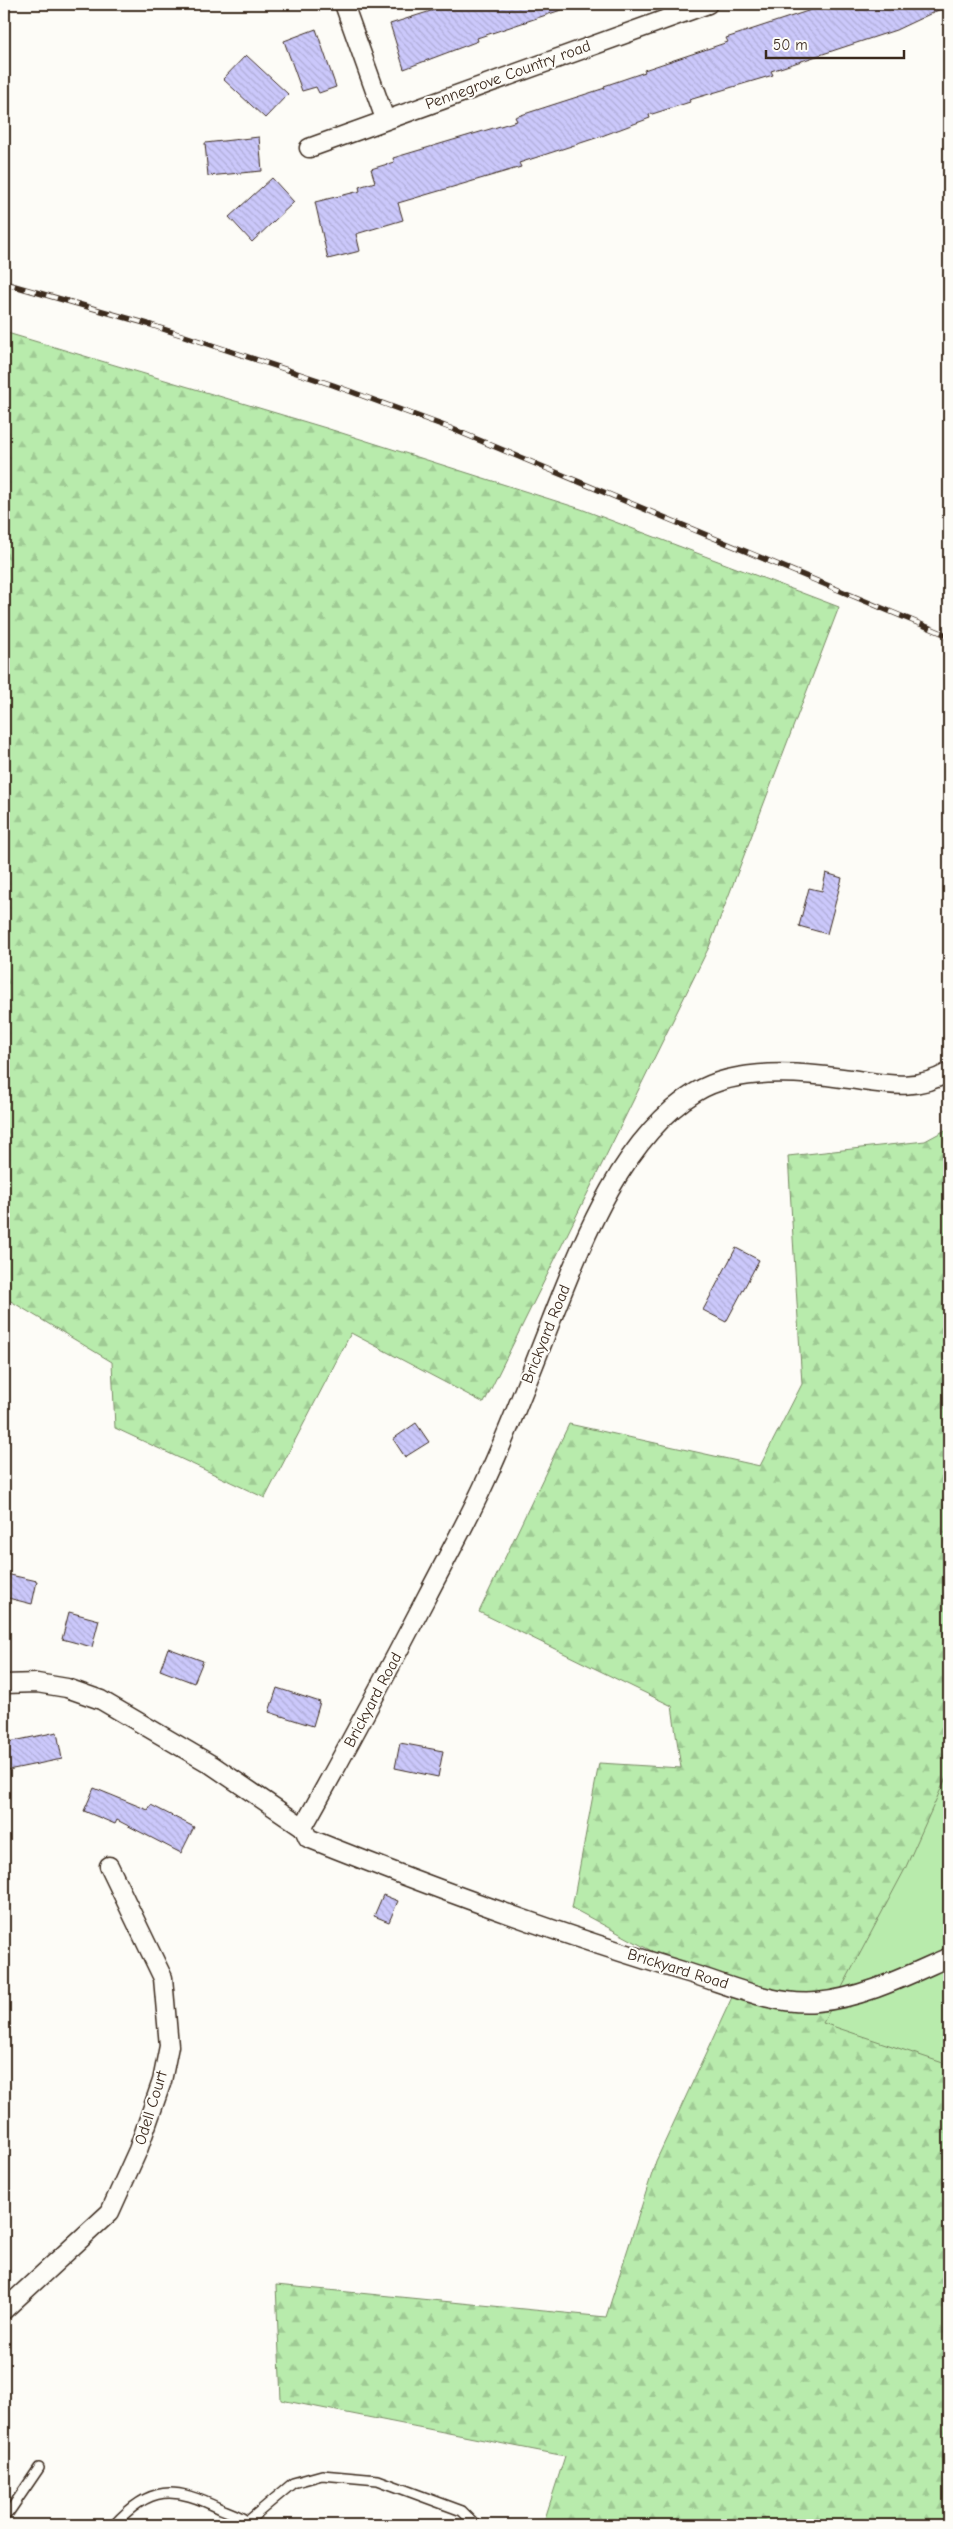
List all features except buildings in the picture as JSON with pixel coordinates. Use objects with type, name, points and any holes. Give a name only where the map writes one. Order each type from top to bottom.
[{"type":"street","points":[[344,4],[385,119]]},
{"type":"street","name":"Pennegrove Country road","points":[[309,148],[708,4]]},
{"type":"street","name":"Brickyard Road","points":[[303,1827],[360,1726],[486,1480],[594,1220],[622,1170],[651,1131],[666,1115],[698,1090],[729,1079],[796,1073],[906,1086],[930,1082],[949,1072]]},
{"type":"street","name":"Brickyard Road","points":[[4,1684],[37,1683],[67,1688],[101,1700],[212,1765],[303,1827],[308,1838],[520,1919],[770,1998],[794,2002],[817,2002],[844,1997],[897,1980],[949,1957]]},
{"type":"street","name":"Odell Court","points":[[4,2310],[110,2212],[138,2150],[162,2081],[169,2046],[162,1978],[110,1866]]},
{"type":"lane","points":[[4,2516],[10,2512],[39,2468]]},
{"type":"lane","points":[[114,2525],[132,2506],[155,2495],[176,2492],[216,2506],[250,2523],[293,2483],[322,2475],[378,2480],[462,2511],[476,2525]]},
{"type":"green space","points":[[4,332],[326,428],[581,509],[839,607],[709,947],[484,1403],[351,1333],[265,1498],[115,1428],[112,1362],[4,1297]]},
{"type":"green space","points":[[949,1128],[949,2525],[543,2525],[565,2456],[281,2400],[276,2285],[606,2317],[656,2161],[733,1995],[572,1908],[599,1763],[681,1768],[672,1706],[479,1612],[569,1424],[760,1466],[802,1384],[788,1156],[925,1141]]},
{"type":"green space","points":[[949,1771],[949,2065],[823,2023],[905,1869]]},
{"type":"railway","points":[[4,283],[148,324],[333,385],[450,428],[949,636]]}]
